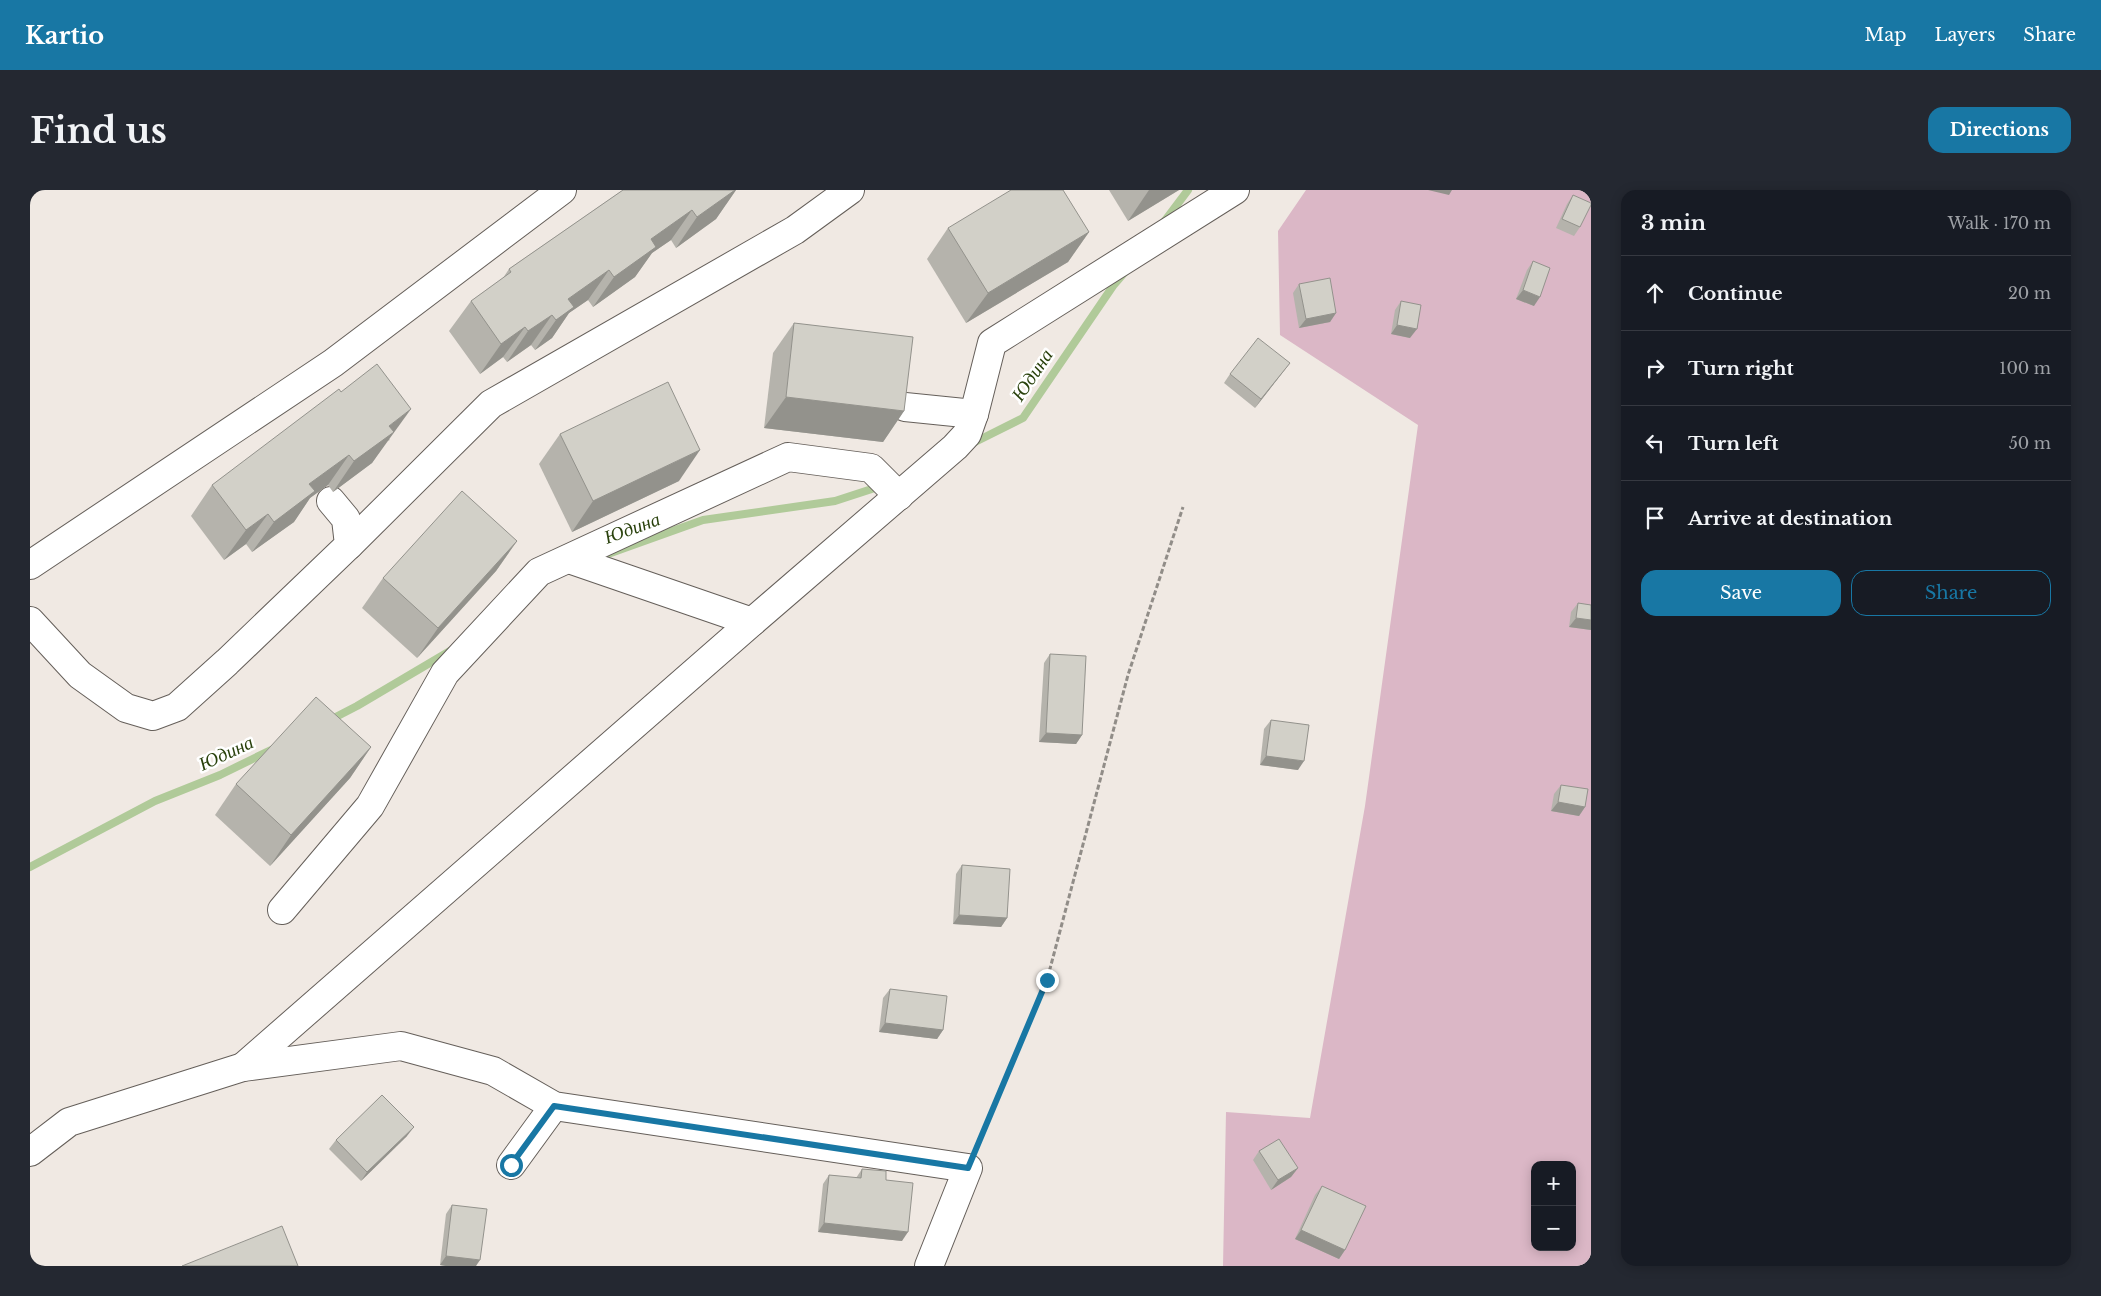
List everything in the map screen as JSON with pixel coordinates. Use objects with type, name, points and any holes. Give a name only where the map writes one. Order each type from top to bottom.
[{"type":"lane","points":[[30,565],[333,363],[562,190]]},
{"type":"lane","points":[[30,621],[80,675],[126,708],[152,716],[177,707],[227,662],[349,545],[492,404],[795,230],[850,190]]},
{"type":"lane","points":[[243,1067],[955,447],[967,434],[992,343],[1235,190]]},
{"type":"lane","points":[[905,407],[974,414]]},
{"type":"lane","points":[[282,910],[370,806],[445,674],[539,572],[788,457],[871,468],[899,496]]},
{"type":"lane","points":[[331,501],[346,519],[349,545]]},
{"type":"lane","points":[[569,559],[752,622]]},
{"type":"lane","points":[[30,1152],[69,1122],[243,1067],[401,1046],[493,1071],[554,1106],[968,1168],[929,1266]]},
{"type":"lane","points":[[511,1165],[554,1106]]},
{"type":"path","points":[[968,1168],[1047,980],[1128,675],[1183,507]]},
{"type":"shaded area","points":[[1306,190],[1591,190],[1591,1266],[1223,1266],[1226,1112],[1310,1118],[1365,806],[1418,425],[1280,335],[1278,231]]},
{"type":"building","points":[[623,190],[735,190],[697,217],[692,210],[651,239],[656,247],[614,277],[609,270],[568,299],[574,307],[556,320],[552,315],[528,331],[525,327],[501,344],[471,301],[511,272],[509,269]]},
{"type":"building","points":[[1011,190],[1063,190],[1089,232],[988,293],[948,228]]},
{"type":"building","points":[[1573,195],[1591,203],[1580,227],[1562,219]]},
{"type":"building","points":[[1533,261],[1550,268],[1540,297],[1523,290]]},
{"type":"building","points":[[1330,278],[1336,313],[1306,319],[1299,284]]},
{"type":"building","points":[[1401,301],[1421,305],[1417,329],[1397,325]]},
{"type":"building","points":[[794,323],[913,337],[904,411],[786,397]]},
{"type":"building","points":[[1258,338],[1290,363],[1261,399],[1230,374]]},
{"type":"building","points":[[377,364],[411,409],[389,426],[394,432],[354,461],[349,455],[309,484],[315,491],[274,522],[268,514],[246,530],[212,485],[339,389],[341,392]]},
{"type":"building","points":[[668,382],[700,450],[593,501],[560,434]]},
{"type":"building","points":[[462,491],[517,541],[438,628],[383,578]]},
{"type":"building","points":[[1578,603],[1591,605],[1591,620],[1576,618]]},
{"type":"building","points":[[1050,654],[1086,656],[1082,735],[1046,733]]},
{"type":"building","points":[[316,697],[371,747],[291,835],[236,784]]},
{"type":"building","points":[[1271,720],[1309,725],[1304,761],[1266,756]]},
{"type":"building","points":[[1561,785],[1588,789],[1585,807],[1558,802]]},
{"type":"building","points":[[962,865],[1010,869],[1007,918],[959,915]]},
{"type":"building","points":[[890,989],[947,996],[943,1030],[885,1023]]},
{"type":"building","points":[[382,1095],[414,1127],[367,1172],[336,1140]]},
{"type":"building","points":[[1279,1139],[1298,1168],[1278,1180],[1259,1151]]},
{"type":"building","points":[[862,1169],[886,1171],[886,1180],[913,1183],[908,1232],[824,1223],[829,1175],[861,1178]]},
{"type":"building","points":[[1322,1186],[1366,1206],[1345,1250],[1301,1230]]},
{"type":"building","points":[[452,1205],[487,1209],[480,1260],[446,1256]]},
{"type":"building","points":[[282,1226],[298,1266],[182,1266]]},
{"type":"waterway","name":"Юдина","points":[[1164,222],[1188,190]]},
{"type":"waterway","name":"Юдина","points":[[971,444],[1023,418],[1113,286],[1125,272]]},
{"type":"waterway","name":"Юдина","points":[[608,554],[703,520],[835,501],[881,486]]},
{"type":"waterway","name":"Юдина","points":[[328,721],[450,651]]},
{"type":"waterway","name":"Юдина","points":[[30,867],[155,801],[220,775],[273,749]]},
{"type":"route","points":[[511,1165],[554,1106],[968,1168],[1047,980]]}]
